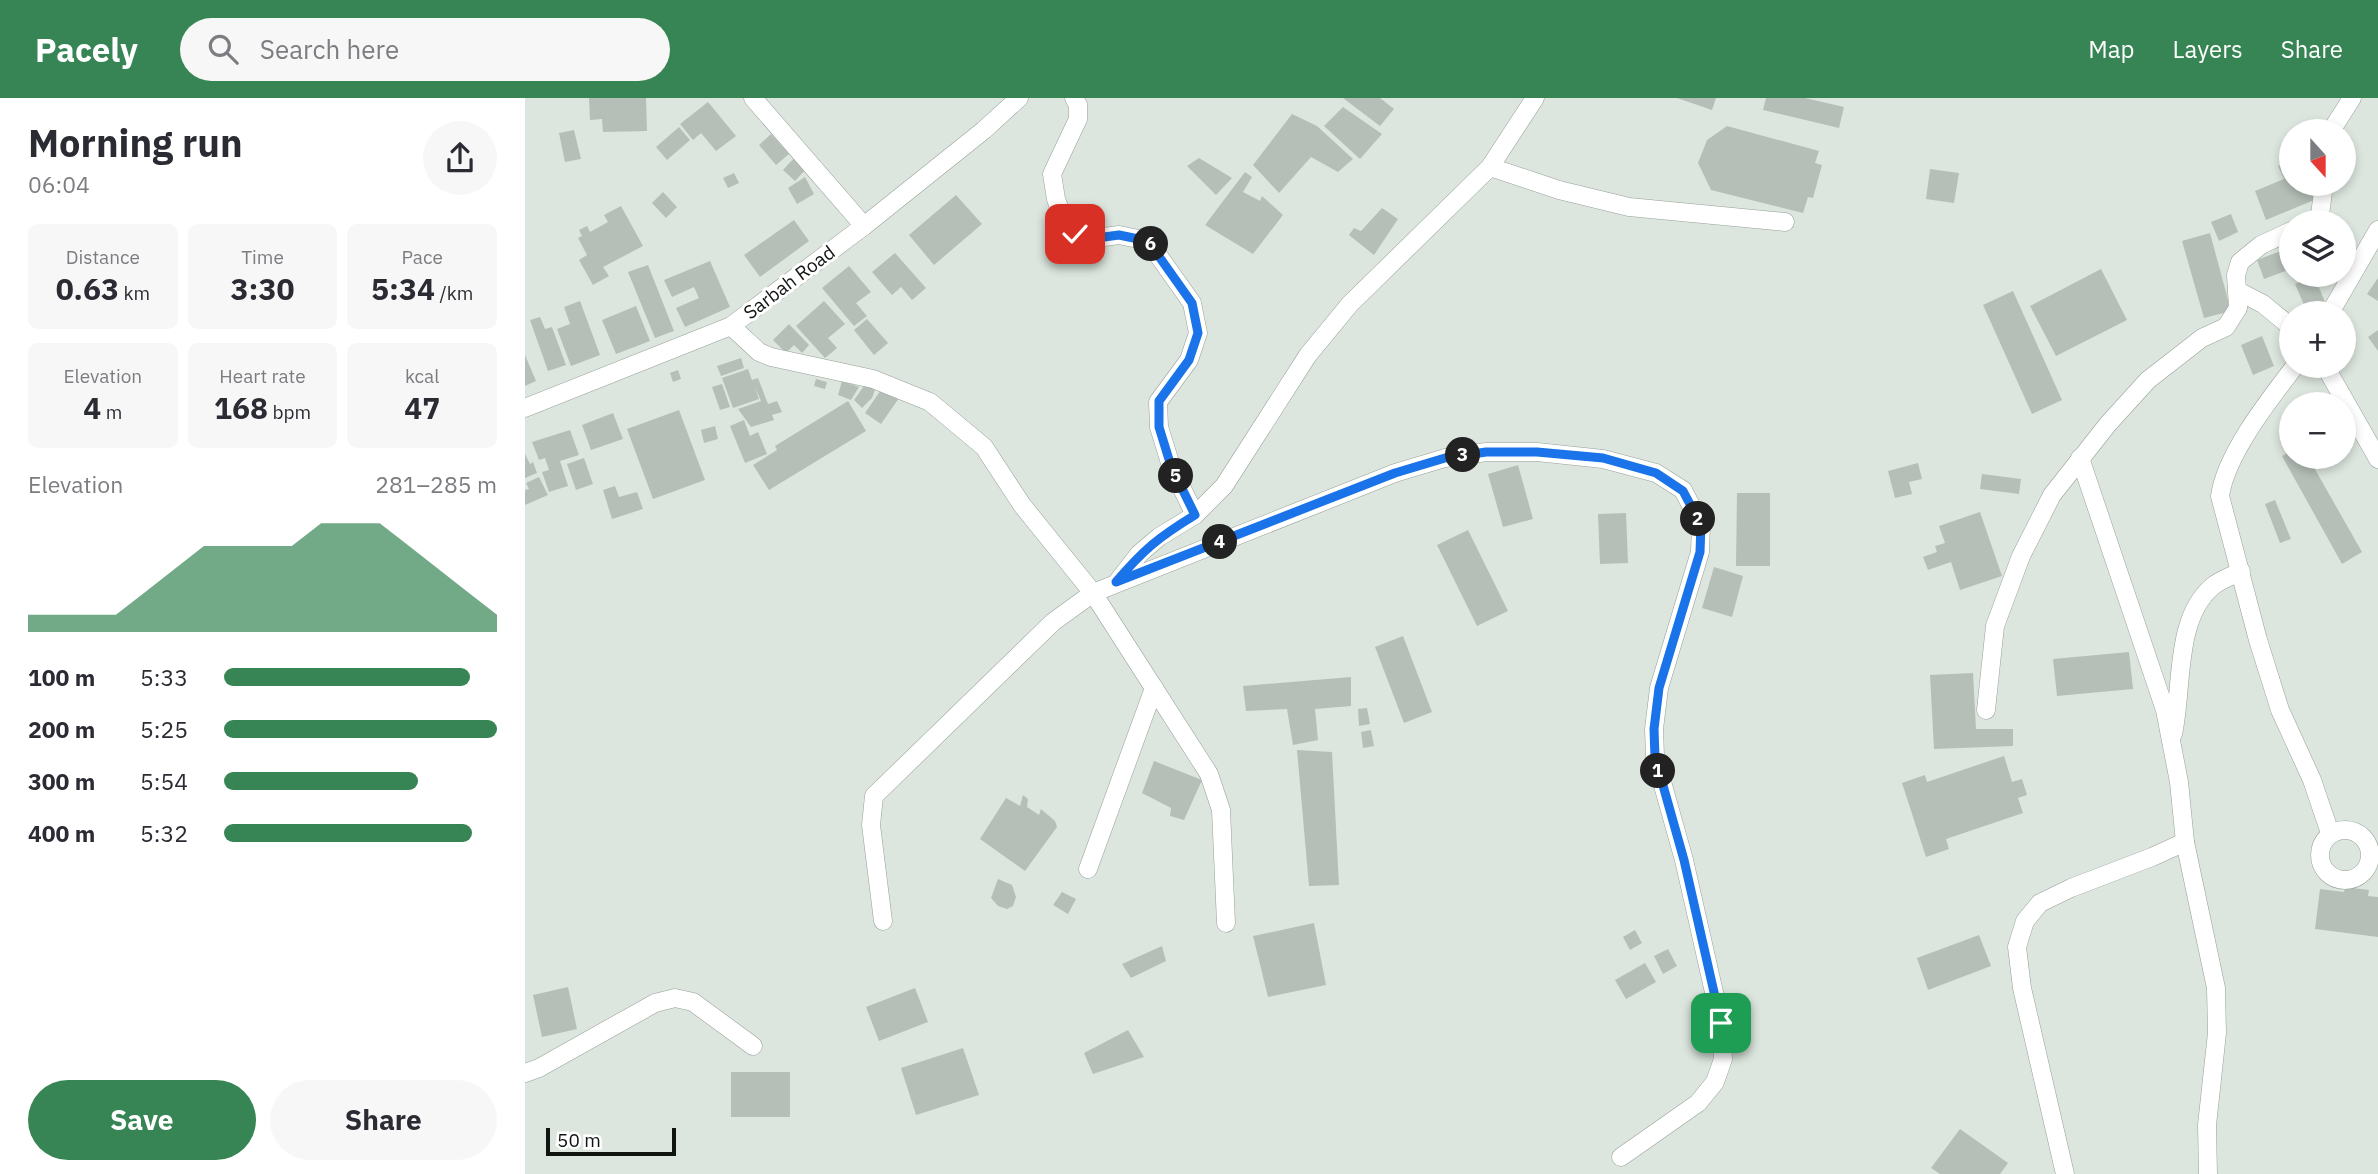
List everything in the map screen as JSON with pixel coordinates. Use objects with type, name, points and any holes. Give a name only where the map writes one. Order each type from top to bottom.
[{"type":"street","points":[[753,98],[864,226]]},
{"type":"street","name":"Sarbah Road","points":[[525,408],[731,326],[864,226],[984,130],[1019,98]]},
{"type":"street","points":[[1074,98],[1078,104],[1078,119],[1052,174],[1063,219],[1075,234],[1089,239],[1119,235],[1148,241],[1192,303],[1198,333],[1189,360],[1159,401],[1159,427],[1171,466],[1195,515]]},
{"type":"street","points":[[1116,582],[1139,554],[1159,537],[1195,515],[1224,486],[1308,355],[1342,314],[1490,167],[1535,98]]},
{"type":"street","points":[[2339,119],[2352,98]]},
{"type":"street","points":[[1490,167],[1559,190],[1629,207],[1785,222]]},
{"type":"street","points":[[2337,301],[2378,230]]},
{"type":"street","points":[[1986,710],[1995,626],[2021,556],[2052,495],[2080,458],[2148,380],[2202,338],[2225,327],[2238,307],[2236,275],[2240,262],[2261,245],[2279,237]]},
{"type":"street","points":[[2238,291],[2263,304],[2279,317]]},
{"type":"street","points":[[731,326],[759,352],[771,357],[873,379],[930,402],[984,447],[1022,505],[1093,593],[1209,774],[1221,810],[1226,923]]},
{"type":"street","points":[[2286,378],[2260,414],[2222,481],[2220,496],[2258,640],[2280,710],[2312,780],[2330,832]]},
{"type":"street","points":[[2332,378],[2378,459]]},
{"type":"street","points":[[883,921],[871,825],[874,796],[1053,622],[1093,593],[1395,473],[1445,458],[1499,452],[1537,452],[1603,458],[1656,473],[1683,491],[1701,525],[1700,552],[1659,688],[1654,729],[1655,757],[1684,860],[1721,1023],[1723,1059],[1715,1082],[1698,1103],[1621,1157]]},
{"type":"street","points":[[2080,458],[2133,613],[2172,739],[2185,842],[2216,988],[2217,1033],[2207,1125],[2208,1174]]},
{"type":"street","points":[[2172,739],[2179,704],[2183,650],[2189,624],[2199,601],[2214,585],[2241,571]]},
{"type":"street","points":[[1088,869],[1154,688]]},
{"type":"street","points":[[2065,1174],[2022,988],[2018,947],[2025,921],[2041,903],[2071,888],[2185,842]]},
{"type":"street","points":[[525,1073],[539,1068],[655,1003],[675,998],[693,1002],[753,1046]]},
{"type":"building","points":[[589,98],[646,98],[647,131],[603,132],[602,119],[590,120]]},
{"type":"building","points":[[1343,98],[1380,98],[1394,109],[1380,126]]},
{"type":"building","points":[[1677,98],[1716,98],[1712,110]]},
{"type":"building","points":[[1766,98],[1805,98],[1844,107],[1839,128],[1763,110]]},
{"type":"building","points":[[708,102],[736,136],[716,151],[701,133],[693,140],[680,124]]},
{"type":"building","points":[[1343,107],[1382,134],[1360,159],[1324,126]]},
{"type":"building","points":[[1292,114],[1317,126],[1353,159],[1338,172],[1311,157],[1279,193],[1253,165]]},
{"type":"building","points":[[1727,126],[1819,151],[1815,163],[1822,165],[1813,198],[1808,197],[1803,213],[1711,190],[1698,163],[1707,140]]},
{"type":"building","points":[[679,127],[690,140],[667,160],[656,147]]},
{"type":"building","points":[[574,130],[581,159],[565,162],[559,133]]},
{"type":"building","points":[[771,134],[789,154],[776,165],[759,145]]},
{"type":"building","points":[[796,156],[808,167],[795,181],[783,170]]},
{"type":"building","points":[[1199,158],[1232,178],[1216,195],[1187,166]]},
{"type":"building","points":[[1930,169],[1959,173],[1954,203],[1926,199]]},
{"type":"building","points":[[1245,172],[1252,177],[1243,192],[1260,201],[1262,196],[1283,215],[1253,254],[1205,225]]},
{"type":"building","points":[[734,173],[739,183],[728,188],[723,178]]},
{"type":"building","points":[[805,177],[814,194],[797,204],[788,188]]},
{"type":"building","points":[[2279,181],[2279,196],[2312,196],[2314,200],[2290,210],[2279,210],[2279,215],[2266,220],[2255,191]]},
{"type":"building","points":[[663,192],[677,207],[666,218],[652,203]]},
{"type":"building","points":[[956,195],[982,224],[934,265],[909,235]]},
{"type":"building","points":[[621,206],[643,246],[603,267],[609,276],[593,285],[579,260],[587,255],[578,238],[582,236],[579,230],[587,226],[590,232],[608,222],[604,215]]},
{"type":"building","points":[[1382,208],[1398,219],[1374,255],[1349,235],[1354,228],[1361,231]]},
{"type":"building","points":[[2231,214],[2238,232],[2219,241],[2211,222]]},
{"type":"building","points":[[794,220],[809,241],[760,277],[744,255]]},
{"type":"building","points":[[2210,233],[2231,311],[2204,318],[2182,241]]},
{"type":"building","points":[[2279,252],[2279,273],[2264,279],[2257,260]]},
{"type":"building","points":[[895,253],[926,288],[912,300],[901,287],[892,295],[872,272]]},
{"type":"building","points":[[710,261],[730,307],[685,327],[676,308],[699,298],[694,287],[672,297],[664,280]]},
{"type":"building","points":[[648,265],[674,331],[655,338],[628,272]]},
{"type":"building","points":[[849,266],[871,292],[856,303],[867,316],[854,326],[822,288]]},
{"type":"building","points":[[2101,269],[2127,320],[2056,356],[2030,306]]},
{"type":"building","points":[[2378,278],[2378,301],[2367,294]]},
{"type":"building","points":[[2296,287],[2319,287],[2325,301],[2302,301]]},
{"type":"building","points":[[2013,291],[2062,400],[2032,414],[1983,305]]},
{"type":"building","points":[[580,301],[600,355],[571,366],[557,329],[570,324],[564,307]]},
{"type":"building","points":[[824,301],[845,324],[828,338],[837,348],[825,358],[796,326]]},
{"type":"building","points":[[636,306],[650,341],[616,354],[602,320]]},
{"type":"building","points":[[540,317],[545,329],[552,327],[566,365],[548,371],[530,320]]},
{"type":"building","points":[[867,319],[888,343],[874,355],[854,330]]},
{"type":"building","points":[[789,324],[809,345],[802,353],[794,345],[786,353],[773,340]]},
{"type":"building","points":[[2378,330],[2378,351],[2368,337]]},
{"type":"building","points":[[2262,336],[2274,366],[2253,375],[2241,345]]},
{"type":"building","points":[[525,355],[536,381],[525,386]]},
{"type":"building","points":[[741,358],[744,368],[721,376],[717,366]]},
{"type":"building","points":[[748,369],[752,380],[758,378],[768,404],[777,401],[782,412],[772,415],[774,420],[751,427],[738,409],[761,401],[755,387],[759,399],[733,408],[722,378]]},
{"type":"building","points":[[678,370],[681,379],[673,382],[670,373]]},
{"type":"building","points":[[816,379],[827,382],[825,389],[814,386]]},
{"type":"building","points":[[842,381],[859,387],[851,400],[838,395]]},
{"type":"building","points":[[722,384],[730,407],[720,410],[712,387]]},
{"type":"building","points":[[864,386],[876,387],[872,398],[862,408],[854,400]]},
{"type":"building","points":[[883,387],[899,398],[881,424],[865,413]]},
{"type":"building","points":[[848,401],[866,431],[769,490],[753,465],[777,450],[775,446]]},
{"type":"building","points":[[679,410],[705,480],[653,499],[627,429]]},
{"type":"building","points":[[613,413],[623,439],[591,450],[582,425]]},
{"type":"building","points":[[744,420],[750,436],[758,432],[767,454],[745,463],[730,426]]},
{"type":"building","points":[[715,426],[718,439],[704,443],[701,430]]},
{"type":"building","points":[[570,430],[579,455],[560,461],[568,486],[549,492],[542,472],[549,470],[545,458],[539,460],[532,442]]},
{"type":"building","points":[[525,454],[530,464],[533,462],[537,473],[525,478]]},
{"type":"building","points":[[584,458],[593,484],[576,490],[567,464]]},
{"type":"building","points":[[1918,463],[1922,479],[1909,482],[1912,494],[1895,498],[1888,471]]},
{"type":"building","points":[[1518,465],[1533,519],[1503,527],[1488,474]]},
{"type":"building","points":[[2289,469],[2315,469],[2362,552],[2342,564]]},
{"type":"building","points":[[1982,474],[2021,479],[2019,494],[1980,489]]},
{"type":"building","points":[[539,477],[548,495],[525,505],[525,490],[529,489],[526,483]]},
{"type":"building","points":[[615,486],[619,497],[637,492],[643,509],[612,519],[603,490]]},
{"type":"building","points":[[1737,493],[1770,493],[1770,566],[1736,566]]},
{"type":"building","points":[[2275,500],[2291,539],[2280,543],[2265,504]]},
{"type":"building","points":[[1980,512],[2002,576],[1960,590],[1951,562],[1928,570],[1923,557],[1937,552],[1935,546],[1945,543],[1939,526]]},
{"type":"building","points":[[1626,513],[1628,563],[1600,564],[1598,514]]},
{"type":"building","points":[[1468,530],[1508,611],[1477,626],[1437,545]]},
{"type":"building","points":[[1714,567],[1743,576],[1732,617],[1702,608]]},
{"type":"building","points":[[1403,636],[1432,712],[1404,723],[1375,647]]},
{"type":"building","points":[[2129,652],[2133,689],[2057,696],[2053,659]]},
{"type":"building","points":[[1973,673],[1976,729],[2013,729],[2013,746],[1934,749],[1930,675]]},
{"type":"building","points":[[1351,677],[1351,706],[1315,709],[1318,740],[1293,745],[1287,709],[1246,711],[1243,686]]},
{"type":"building","points":[[1367,708],[1370,724],[1359,726],[1358,709]]},
{"type":"building","points":[[1371,730],[1374,746],[1363,748],[1361,732]]},
{"type":"building","points":[[1297,750],[1332,752],[1339,885],[1309,886]]},
{"type":"building","points":[[2004,756],[2012,782],[2022,779],[2027,795],[2018,798],[2023,813],[1946,839],[1949,849],[1926,857],[1902,783],[1925,775],[1927,782]]},
{"type":"building","points":[[1154,761],[1202,780],[1184,820],[1170,816],[1171,808],[1142,793]]},
{"type":"building","points":[[1023,795],[1028,799],[1027,807],[1039,815],[1041,809],[1055,821],[1057,827],[1025,871],[980,839],[1006,798],[1020,806]]},
{"type":"building","points":[[998,879],[1012,885],[1016,897],[1013,906],[1007,909],[998,906],[991,898]]},
{"type":"building","points":[[2345,887],[2369,890],[2368,896],[2378,897],[2378,937],[2315,929],[2320,889],[2344,892]]},
{"type":"building","points":[[1062,892],[1076,899],[1068,914],[1053,905]]},
{"type":"building","points":[[1314,923],[1326,985],[1268,997],[1253,936]]},
{"type":"building","points":[[1635,930],[1642,943],[1630,950],[1623,937]]},
{"type":"building","points":[[1979,935],[1991,966],[1928,990],[1917,958]]},
{"type":"building","points":[[1162,946],[1166,961],[1131,978],[1122,964]]},
{"type":"building","points":[[1668,949],[1677,966],[1663,974],[1654,956]]},
{"type":"building","points":[[1645,963],[1656,982],[1626,999],[1615,980]]},
{"type":"building","points":[[568,987],[577,1029],[542,1037],[533,995]]},
{"type":"building","points":[[915,988],[928,1022],[879,1041],[866,1007]]},
{"type":"building","points":[[1128,1030],[1144,1057],[1093,1074],[1084,1053]]},
{"type":"building","points":[[963,1048],[979,1095],[916,1115],[901,1068]]},
{"type":"building","points":[[731,1072],[790,1072],[790,1117],[731,1117]]},
{"type":"building","points":[[1960,1129],[2008,1163],[2000,1174],[1940,1174],[1931,1168]]},
{"type":"route","points":[[1075,234],[1089,239],[1119,235],[1148,241],[1192,303],[1198,333],[1189,360],[1159,401],[1159,427],[1171,466],[1195,515],[1159,537],[1139,554],[1116,582],[1395,473],[1445,458],[1486,452],[1537,452],[1603,458],[1656,473],[1683,491],[1701,525],[1700,552],[1659,688],[1654,729],[1655,757],[1684,860],[1721,1023]]}]
